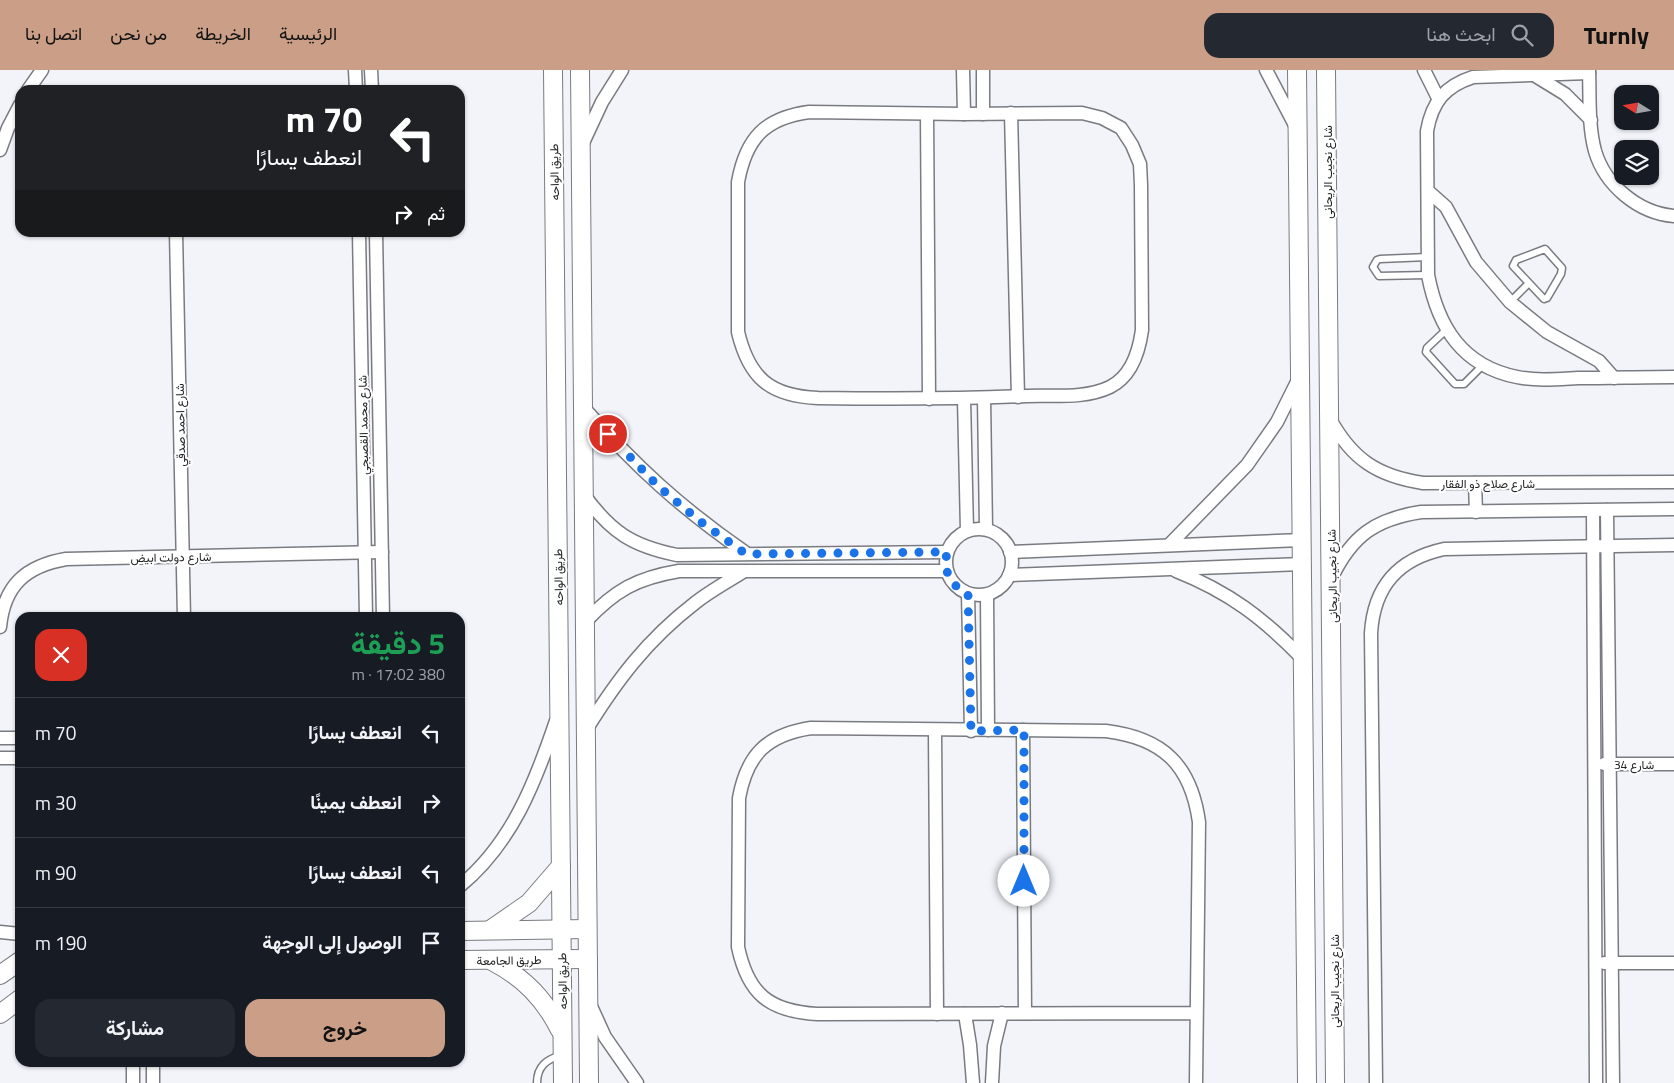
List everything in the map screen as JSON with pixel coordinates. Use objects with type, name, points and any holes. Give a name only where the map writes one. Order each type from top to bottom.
[{"type":"street","points":[[32,85],[42,70]]},
{"type":"street","points":[[355,70],[356,85]]},
{"type":"street","points":[[371,70],[372,85]]},
{"type":"street","name":"طريق الواحه","points":[[553,70],[563,1083]]},
{"type":"street","name":"طريق الواحه","points":[[580,70],[589,1083]]},
{"type":"street","points":[[581,147],[602,102],[622,70]]},
{"type":"street","points":[[963,70],[964,114]]},
{"type":"street","points":[[982,70],[983,114]]},
{"type":"street","points":[[1266,70],[1297,129]]},
{"type":"street","points":[[1297,70],[1306,1079],[1335,1078]]},
{"type":"street","name":"شارع نجيب الريحانى","points":[[1326,70],[1335,1078]]},
{"type":"street","points":[[1424,70],[1438,98]]},
{"type":"street","points":[[1674,216],[1647,210],[1630,200],[1615,186],[1603,170],[1595,152],[1591,120],[1589,71],[1533,75],[1509,73],[1473,77],[1460,81],[1438,98],[1430,114],[1427,131],[1428,275],[1438,314],[1456,344],[1483,365],[1518,378],[1674,377]]},
{"type":"street","points":[[1533,75],[1564,94],[1591,120]]},
{"type":"street","points":[[809,112],[927,114],[1082,113],[1102,118],[1122,128],[1140,164],[1142,330],[1139,352],[1128,371],[1112,386],[1091,394],[964,399],[795,397],[773,389],[756,374],[743,354],[738,332],[738,182],[742,160],[752,141],[768,125],[787,115],[809,112]]},
{"type":"street","points":[[0,150],[15,114]]},
{"type":"street","points":[[927,114],[929,399]]},
{"type":"street","points":[[1011,114],[1018,397]]},
{"type":"street","points":[[1428,191],[1446,207],[1476,262],[1510,302],[1547,332],[1599,361],[1614,378]]},
{"type":"street","name":"شارع احمد صدقي","points":[[176,237],[184,612]]},
{"type":"street","name":"شارع محمد القصبجي","points":[[359,237],[366,612]]},
{"type":"street","name":"شارع محمد القصبجي","points":[[376,237],[382,612]]},
{"type":"street","points":[[1300,292],[1328,290]]},
{"type":"street","points":[[1169,545],[1247,465],[1277,422],[1300,376]]},
{"type":"street","points":[[984,398],[986,529]]},
{"type":"street","points":[[964,399],[967,531]]},
{"type":"street","points":[[583,407],[659,487],[701,522],[746,554]]},
{"type":"street","name":"شارع صلاح ذو الفقار","points":[[1329,417],[1341,438],[1357,456],[1377,470],[1399,479],[1423,483],[1674,482]]},
{"type":"street","points":[[1475,483],[1476,512]]},
{"type":"street","points":[[584,495],[608,524],[623,537],[649,549],[677,556],[947,552]]},
{"type":"street","points":[[1332,577],[1347,550],[1357,538],[1376,524],[1398,516],[1421,512],[1674,509]]},
{"type":"street","points":[[1607,510],[1613,1083]]},
{"type":"street","points":[[1593,511],[1596,1083]]},
{"type":"street","points":[[986,529],[1001,537],[1010,552],[1012,560],[1009,575],[1000,588],[987,595],[968,594],[958,589],[946,571],[947,552],[958,536],[967,531],[986,529]]},
{"type":"street","points":[[1010,552],[1302,540]]},
{"type":"street","points":[[1376,1083],[1371,633],[1376,603],[1391,577],[1402,566],[1430,552],[1444,549],[1674,546]]},
{"type":"street","name":"شارع دولت ابيض","points":[[0,627],[2,609],[11,589],[25,573],[44,563],[66,559],[382,552]]},
{"type":"street","points":[[1009,575],[1302,564]]},
{"type":"street","points":[[1172,569],[1208,584],[1243,604],[1274,629],[1302,658]]},
{"type":"street","points":[[585,622],[604,602],[627,586],[652,576],[679,571],[946,571]]},
{"type":"street","points":[[586,730],[616,682],[653,639],[696,602],[743,572]]},
{"type":"street","points":[[968,594],[971,731]]},
{"type":"street","points":[[987,595],[988,730]]},
{"type":"street","points":[[465,882],[478,872],[517,819],[532,788],[560,710]]},
{"type":"street","points":[[1196,1013],[794,1013],[773,1004],[755,990],[743,970],[738,948],[740,798],[743,777],[754,757],[769,742],[789,732],[810,728],[1106,731],[1130,734],[1152,743],[1171,757],[1186,776],[1195,798],[1198,822],[1196,1083]]},
{"type":"street","points":[[935,730],[937,1014]]},
{"type":"street","points":[[1024,730],[1026,1013]]},
{"type":"street","points":[[0,738],[15,738]]},
{"type":"street","points":[[0,758],[15,758]]},
{"type":"street","name":"شارع 34","points":[[1594,764],[1674,764]]},
{"type":"street","points":[[489,930],[529,903],[561,866]]},
{"type":"street","points":[[465,931],[587,929]]},
{"type":"street","points":[[0,932],[15,934]]},
{"type":"street","name":"طريق الجامعة","points":[[465,960],[588,959]]},
{"type":"street","points":[[490,960],[513,972],[534,989],[550,1010],[563,1034]]},
{"type":"street","points":[[1595,964],[1674,963]]},
{"type":"street","points":[[0,976],[15,965]]},
{"type":"street","points":[[588,1000],[605,1037],[637,1083]]},
{"type":"street","points":[[0,1014],[15,1003]]},
{"type":"street","points":[[965,1014],[973,1083]]},
{"type":"street","points":[[992,1083],[994,1046],[1002,1014]]},
{"type":"street","points":[[133,1067],[133,1083],[152,1083],[153,1067]]},
{"type":"lane","points":[[1539,250],[1548,250],[1562,268],[1561,274],[1547,298],[1542,298],[1528,284],[1514,268],[1514,262],[1539,250]]},
{"type":"lane","points":[[1428,257],[1380,259],[1373,267],[1378,276],[1428,275]]},
{"type":"lane","points":[[1510,302],[1528,284]]},
{"type":"lane","points":[[1446,330],[1427,348],[1426,352],[1455,384],[1464,384],[1483,365]]},
{"type":"lane","points":[[537,1083],[540,1068],[550,1059],[563,1055]]},
{"type":"route","points":[[608,434],[659,487],[701,522],[746,554],[947,552],[945,561],[946,571],[951,581],[958,589],[968,594],[971,731],[1024,730],[1024,881]]}]
